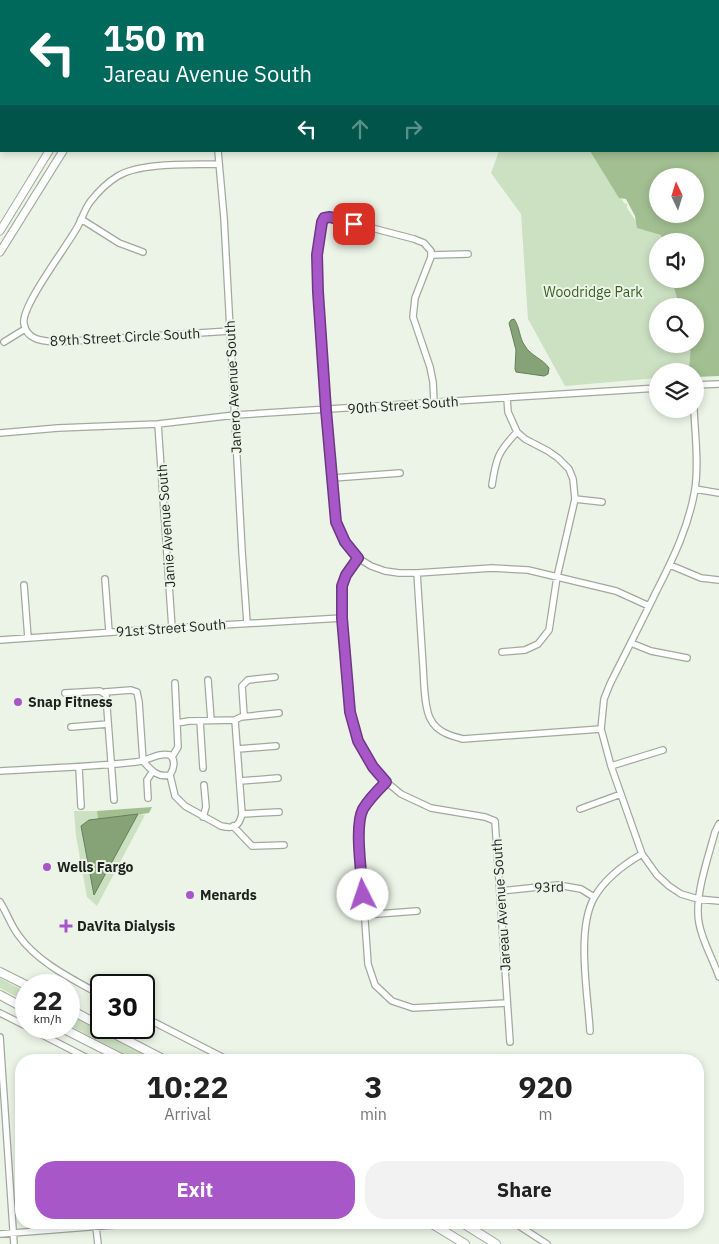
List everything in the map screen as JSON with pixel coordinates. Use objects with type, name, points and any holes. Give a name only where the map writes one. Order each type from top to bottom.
[{"type":"highway","points":[[0,970],[15,978]]},
{"type":"highway","points":[[0,995],[15,1003]]},
{"type":"highway","points":[[80,1037],[113,1054]]},
{"type":"highway","points":[[125,1039],[154,1054]]},
{"type":"highway","points":[[441,1229],[466,1244]]},
{"type":"highway","points":[[472,1229],[496,1244]]},
{"type":"main road","points":[[0,231],[48,152]]},
{"type":"main road","points":[[0,252],[62,152]]},
{"type":"street","name":"Janero Avenue South","points":[[218,152],[224,218],[247,623]]},
{"type":"street","points":[[4,342],[25,330],[24,316],[91,202],[100,191],[126,173],[148,167],[219,164]]},
{"type":"street","points":[[434,402],[430,367],[413,317],[416,298],[432,255],[431,251],[427,245],[414,239],[330,217],[324,218],[317,255],[326,410],[336,522],[345,542],[358,558],[371,566],[399,573],[528,570],[616,591],[649,606]]},
{"type":"street","points":[[82,219],[119,242],[143,252]]},
{"type":"street","points":[[432,255],[468,254]]},
{"type":"street","name":"89th Street Circle South","points":[[25,330],[30,336],[40,341],[57,342],[230,331]]},
{"type":"street","points":[[704,385],[719,384]]},
{"type":"street","name":"90th Street South","points":[[0,433],[58,428],[158,424],[235,415],[649,389]]},
{"type":"street","points":[[502,652],[525,650],[538,644],[546,635],[551,620],[557,577],[575,499],[573,479],[564,463],[548,450],[525,439],[517,432],[508,412],[507,398]]},
{"type":"street","points":[[694,418],[695,489],[688,518],[670,565],[610,684],[604,699],[601,729],[611,766],[642,854],[657,875],[681,894],[698,899],[719,901]]},
{"type":"street","name":"Janie Avenue South","points":[[158,424],[172,628]]},
{"type":"street","points":[[492,485],[496,460],[503,446],[517,432]]},
{"type":"street","points":[[333,478],[400,473]]},
{"type":"street","points":[[695,489],[719,493]]},
{"type":"street","points":[[575,499],[602,502]]},
{"type":"street","name":"Jareau Avenue South","points":[[358,558],[346,575],[342,586],[342,618],[350,712],[358,741],[373,767],[386,782],[401,794],[431,808],[485,817],[494,821],[510,1042]]},
{"type":"street","points":[[670,565],[695,576],[719,580]]},
{"type":"street","points":[[417,573],[424,689],[429,717],[442,732],[452,737],[463,739],[601,729]]},
{"type":"street","points":[[106,579],[110,632]]},
{"type":"street","points":[[24,585],[28,638]]},
{"type":"street","name":"91st Street South","points":[[0,640],[342,618]]},
{"type":"street","points":[[631,643],[651,651],[687,658]]},
{"type":"street","points":[[244,716],[242,686],[248,680],[275,677]]},
{"type":"street","points":[[208,680],[210,720]]},
{"type":"street","points":[[175,683],[178,747],[172,756],[173,768],[170,775],[175,796],[185,806],[221,826],[233,826],[240,823],[242,814],[235,720]]},
{"type":"street","points":[[66,693],[100,690],[104,692],[131,690],[137,692],[143,762],[153,771],[163,776],[170,775]]},
{"type":"street","points":[[104,692],[106,695],[114,800]]},
{"type":"street","points":[[177,723],[235,720],[244,716],[279,713]]},
{"type":"street","points":[[200,721],[203,768]]},
{"type":"street","points":[[70,727],[108,724]]},
{"type":"street","points":[[238,749],[276,746]]},
{"type":"street","points":[[611,766],[662,750]]},
{"type":"street","points":[[0,771],[79,768],[143,762],[164,754],[172,756]]},
{"type":"street","points":[[79,768],[82,806]]},
{"type":"street","points":[[148,798],[147,780],[153,771]]},
{"type":"street","points":[[240,781],[278,778]]},
{"type":"street","points":[[386,782],[370,800],[362,814],[359,836],[368,964],[376,985],[392,1001],[413,1008],[507,1003]]},
{"type":"street","points":[[203,817],[206,807],[204,785]]},
{"type":"street","points":[[580,809],[622,794]]},
{"type":"street","points":[[242,814],[279,812]]},
{"type":"street","points":[[719,824],[715,832],[698,899],[697,914],[699,925],[719,977]]},
{"type":"street","points":[[233,826],[252,846],[284,844]]},
{"type":"street","points":[[590,1031],[585,927],[594,897],[605,882],[642,854]]},
{"type":"street","name":"93rd","points":[[500,890],[558,885],[581,889],[594,897]]},
{"type":"street","points":[[0,902],[18,936],[31,951],[90,988]]},
{"type":"street","points":[[364,915],[417,911]]},
{"type":"street","points":[[0,1013],[15,1020]]},
{"type":"street","points":[[155,1023],[216,1054]]},
{"type":"street","points":[[0,1037],[14,1244]]},
{"type":"street","points":[[51,1039],[80,1054]]},
{"type":"street","points":[[0,1155],[7,1154]]},
{"type":"street","points":[[0,1234],[72,1229]]},
{"type":"street","points":[[96,1229],[98,1244]]},
{"type":"street","points":[[524,1229],[547,1244]]},
{"type":"green space","name":"Woodridge Park","points":[[499,152],[592,152],[624,203],[627,204],[627,208],[642,230],[661,223],[667,223],[670,233],[649,233],[649,288],[687,288],[690,298],[649,298],[649,353],[695,353],[695,363],[649,363],[649,379],[565,386],[528,319],[521,214],[491,173]]},
{"type":"green space","points":[[74,811],[97,811],[98,820],[89,820],[94,894],[138,814],[145,815],[97,906],[87,897],[76,836]]},
{"type":"green space","points":[[0,978],[15,986],[15,996],[0,988]]},
{"type":"green space","points":[[80,1020],[90,1025],[90,1036],[80,1031]]},
{"type":"green space","points":[[95,1039],[116,1039],[145,1054],[124,1054]]},
{"type":"shaded area","points":[[591,152],[719,152],[719,376],[704,377],[704,363],[690,363],[690,353],[704,353],[704,298],[677,298],[674,288],[704,288],[704,233],[654,233],[637,228],[635,216],[626,199],[619,198]]},
{"type":"shaded area","points":[[514,319],[523,343],[530,352],[549,368],[548,374],[544,376],[516,372],[516,350],[509,323]]},
{"type":"shaded area","points":[[152,807],[149,813],[98,820],[97,811]]},
{"type":"shaded area","points":[[138,814],[94,895],[81,826],[89,820]]},
{"type":"place","name":"Snap Fitness","points":[[18,702]]},
{"type":"place","name":"Wells Fargo","points":[[47,867]]},
{"type":"place","name":"Menards","points":[[190,895]]},
{"type":"place","name":"DaVita Dialysis","points":[[66,926]]},
{"type":"route","points":[[354,224],[330,217],[324,218],[317,255],[326,410],[336,522],[345,542],[358,558],[346,575],[342,586],[342,618],[350,712],[358,741],[373,767],[386,782],[363,809],[359,836],[363,895]]}]
